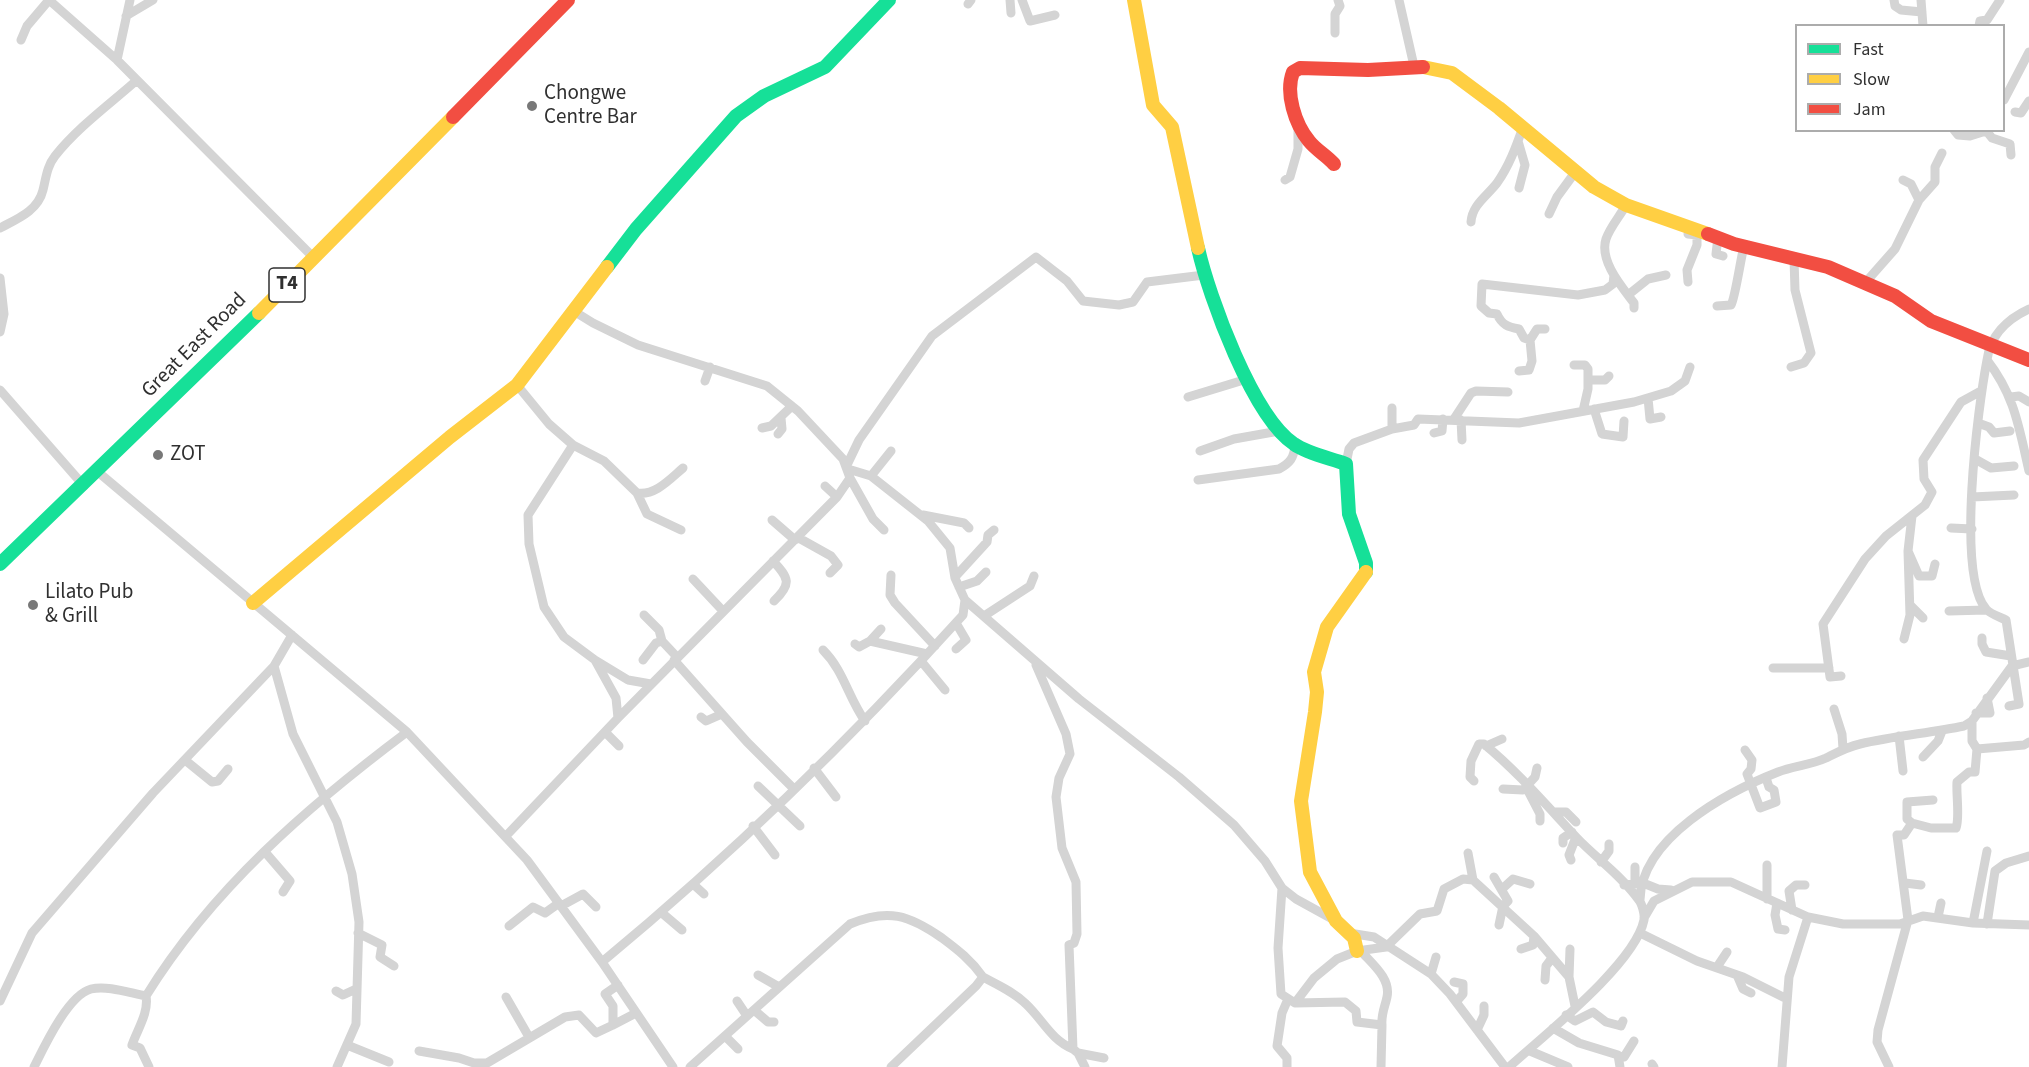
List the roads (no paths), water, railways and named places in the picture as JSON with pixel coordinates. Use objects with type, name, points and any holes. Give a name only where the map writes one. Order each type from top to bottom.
[{"type":"main road","name":"Great East Road","points":[[0,564],[84,486],[314,258],[568,0]]},
{"type":"main road","points":[[253,603],[450,437],[517,385],[636,229],[736,116],[764,96],[825,67],[889,0]]},
{"type":"main road","points":[[1134,0],[1153,105],[1172,127],[1204,275],[1247,379],[1271,423],[1295,445],[1330,456],[1346,464],[1346,497],[1351,523],[1363,548],[1367,570],[1327,627],[1322,644],[1314,672],[1317,692],[1315,712],[1301,801],[1310,872],[1336,921],[1354,938],[1359,950]]},
{"type":"main road","points":[[1334,164],[1308,141],[1298,122],[1289,84],[1293,72],[1300,68],[1368,70],[1414,66],[1437,68],[1452,74],[1522,127],[1594,187],[1626,205],[1744,246],[1828,267],[1894,296],[1931,321],[1989,344],[2028,356]]},
{"type":"street","points":[[21,40],[27,26],[49,0],[117,60],[314,258]]},
{"type":"street","points":[[117,60],[130,0]]},
{"type":"street","points":[[126,16],[153,0]]},
{"type":"street","points":[[1010,0],[1011,13]]},
{"type":"street","points":[[1022,0],[1030,21],[1054,15]]},
{"type":"street","points":[[1335,33],[1335,14],[1340,6],[1338,0]]},
{"type":"street","points":[[1399,0],[1414,66]]},
{"type":"street","points":[[1894,0],[1895,6],[1901,10],[1922,12]]},
{"type":"street","points":[[1921,0],[1923,24]]},
{"type":"street","points":[[1979,24],[1980,21],[1987,20],[2000,0]]},
{"type":"street","points":[[2005,98],[2029,52]]},
{"type":"street","points":[[0,228],[26,215],[37,205],[43,194],[47,170],[57,154],[137,80]]},
{"type":"street","points":[[2015,112],[2021,114],[2029,101]]},
{"type":"street","points":[[1285,180],[1290,177],[1298,149],[1298,122]]},
{"type":"street","points":[[1471,222],[1472,212],[1497,183],[1518,141],[1522,127]]},
{"type":"street","points":[[1956,132],[1958,135],[1988,132],[1992,138],[2010,144],[2011,155]]},
{"type":"street","points":[[1518,141],[1525,165],[1519,188]]},
{"type":"street","points":[[1865,283],[1895,249],[1919,200],[1935,182],[1935,167],[1942,153]]},
{"type":"street","points":[[1549,214],[1557,197],[1576,171]]},
{"type":"street","points":[[1903,180],[1911,184],[1919,200]]},
{"type":"street","points":[[1626,205],[1605,243],[1608,262],[1614,275],[1634,303],[1634,308]]},
{"type":"street","points":[[1676,223],[1678,230],[1697,236],[1697,245],[1687,270],[1688,282]]},
{"type":"street","points":[[1718,237],[1716,254],[1723,256]]},
{"type":"street","points":[[1717,306],[1731,305],[1734,302],[1735,284],[1744,246]]},
{"type":"street","points":[[506,836],[651,684],[837,497],[859,440],[932,336],[1036,257],[1051,266],[1083,301],[1119,305],[1132,302],[1147,282],[1204,275]]},
{"type":"street","points":[[1791,367],[1804,363],[1811,353],[1795,290],[1794,259]]},
{"type":"street","points":[[1530,340],[1524,338],[1520,328],[1509,328],[1501,322],[1497,314],[1489,313],[1481,306],[1482,284],[1578,295],[1605,290],[1612,284],[1614,275]]},
{"type":"street","points":[[1628,295],[1648,279],[1666,275]]},
{"type":"street","points":[[0,278],[4,314],[0,332]]},
{"type":"street","points":[[1986,609],[1977,590],[1971,529],[1981,392],[1989,344],[2011,319],[2029,309]]},
{"type":"street","points":[[572,310],[638,345],[767,386],[792,406],[848,470],[873,519],[884,530]]},
{"type":"street","points":[[1519,370],[1529,370],[1532,361],[1530,340],[1537,329],[1545,329]]},
{"type":"street","points":[[1987,360],[2001,378],[2010,397],[2029,471]]},
{"type":"street","points":[[1574,365],[1585,365],[1588,369],[1583,411]]},
{"type":"street","points":[[705,381],[710,368]]},
{"type":"street","points":[[1330,456],[1354,443],[1392,429],[1414,425],[1418,419],[1458,419],[1497,426],[1648,398],[1671,392],[1685,381],[1690,368]]},
{"type":"street","points":[[1588,380],[1605,380],[1609,376]]},
{"type":"street","points":[[1188,397],[1247,379]]},
{"type":"street","points":[[517,385],[549,424],[573,445],[604,461],[637,493],[647,514],[681,530]]},
{"type":"street","points":[[0,390],[84,486]]},
{"type":"street","points":[[1462,440],[1458,419],[1471,393],[1508,392]]},
{"type":"street","points":[[1841,676],[1830,676],[1823,624],[1864,559],[1886,536],[1925,505],[1932,492],[1924,479],[1923,460],[1927,451],[1961,402],[1981,392]]},
{"type":"street","points":[[2010,397],[2019,396],[2029,402]]},
{"type":"street","points":[[1648,398],[1650,419],[1661,417]]},
{"type":"street","points":[[762,428],[781,418],[792,406]]},
{"type":"street","points":[[1392,408],[1392,429]]},
{"type":"street","points":[[1594,409],[1602,434],[1623,437],[1624,422]]},
{"type":"street","points":[[778,434],[782,429],[781,418]]},
{"type":"street","points":[[1434,432],[1442,431],[1443,419]]},
{"type":"street","points":[[1978,423],[1989,427],[1994,433],[2010,430]]},
{"type":"street","points":[[1200,451],[1234,439],[1279,430]]},
{"type":"street","points":[[1346,464],[1349,449],[1354,443]]},
{"type":"street","points":[[573,445],[532,508],[527,526],[544,607],[564,637],[595,660],[628,680],[651,684]]},
{"type":"street","points":[[1198,480],[1279,469],[1288,464],[1294,456],[1295,445]]},
{"type":"street","points":[[871,476],[891,451]]},
{"type":"street","points":[[1975,459],[1991,468],[2014,466]]},
{"type":"street","points":[[637,493],[645,494],[657,489],[683,468]]},
{"type":"street","points":[[848,470],[871,476],[920,515],[950,548],[955,577],[965,600],[1079,699],[1179,777],[1234,825],[1265,861],[1282,888],[1296,899],[1336,921]]},
{"type":"street","points":[[98,472],[407,732],[506,836],[560,904],[673,1067]]},
{"type":"street","points":[[825,486],[837,497]]},
{"type":"street","points":[[1972,497],[2014,495]]},
{"type":"street","points":[[920,515],[964,523],[969,528]]},
{"type":"street","points":[[1904,639],[1910,605],[1908,551],[1912,516]]},
{"type":"street","points":[[772,520],[796,538],[831,556],[838,564],[830,573]]},
{"type":"street","points":[[1951,528],[1971,529]]},
{"type":"street","points":[[955,577],[987,542],[988,535],[993,530]]},
{"type":"street","points":[[1908,551],[1919,576],[1932,576],[1935,564]]},
{"type":"street","points":[[773,561],[784,572],[787,583],[785,591],[774,601]]},
{"type":"street","points":[[959,587],[977,581],[986,572]]},
{"type":"street","points":[[891,575],[890,595],[935,646]]},
{"type":"street","points":[[984,616],[1030,586],[1034,576]]},
{"type":"street","points":[[693,579],[723,612]]},
{"type":"street","points":[[602,962],[662,913],[865,721],[963,615],[965,600]]},
{"type":"street","points":[[1910,605],[1923,618]]},
{"type":"street","points":[[1949,611],[1986,609],[2006,620],[2019,704],[2009,706]]},
{"type":"street","points":[[644,615],[659,630],[662,641],[722,714],[794,788]]},
{"type":"street","points":[[956,623],[966,640],[956,649]]},
{"type":"street","points":[[855,644],[859,647],[870,642],[881,629]]},
{"type":"street","points":[[0,1001],[32,933],[184,760],[274,666],[292,634]]},
{"type":"street","points":[[1982,638],[1986,651],[2011,661],[2029,662]]},
{"type":"street","points":[[643,660],[656,643],[662,641]]},
{"type":"street","points":[[870,642],[924,658],[945,690]]},
{"type":"street","points":[[1024,649],[1041,671],[1047,695],[1066,734],[1070,754],[1059,778],[1056,797],[1062,848],[1076,882],[1077,934],[1074,943],[1069,945],[1075,1051],[1085,1067]]},
{"type":"street","points":[[823,650],[839,668],[856,708],[865,721]]},
{"type":"street","points":[[595,660],[616,698],[618,718]]},
{"type":"street","points":[[1639,883],[1656,853],[1669,838],[1703,812],[1751,784],[1864,743],[1964,726],[1974,717],[2011,661]]},
{"type":"street","points":[[274,666],[293,734],[337,822],[352,874],[358,933],[356,1024],[337,1067]]},
{"type":"street","points":[[1773,668],[1829,668]]},
{"type":"street","points":[[1834,709],[1842,733],[1843,749]]},
{"type":"street","points":[[701,717],[706,721],[722,714]]},
{"type":"street","points":[[1933,800],[1907,802],[1906,819],[1931,828],[1956,828],[1959,821],[1956,812],[1957,782],[1969,772],[1975,772],[1977,749],[1972,741],[1974,717]]},
{"type":"street","points":[[1923,757],[1938,741],[1942,731]]},
{"type":"street","points":[[149,1067],[140,1048],[132,1045],[143,1019],[147,1003],[146,996],[170,957],[208,908],[325,794],[407,732]]},
{"type":"street","points":[[605,732],[620,746]]},
{"type":"street","points":[[1842,733],[1855,742],[1864,743]]},
{"type":"street","points":[[1899,736],[1903,771]]},
{"type":"street","points":[[1486,746],[1502,739]]},
{"type":"street","points":[[1977,749],[2024,745],[2029,742]]},
{"type":"street","points":[[1474,781],[1470,777],[1471,761],[1479,744],[1486,746],[1640,900]]},
{"type":"street","points":[[1745,750],[1752,760],[1751,769],[1747,774],[1760,808],[1770,807],[1776,802],[1777,797],[1766,778]]},
{"type":"street","points":[[184,760],[212,782],[218,781],[228,769]]},
{"type":"street","points":[[814,768],[836,797]]},
{"type":"street","points":[[1503,789],[1517,791],[1527,786],[1535,777],[1537,768]]},
{"type":"street","points":[[758,786],[800,826]]},
{"type":"street","points":[[1527,786],[1540,814],[1540,821]]},
{"type":"street","points":[[1554,812],[1566,812],[1576,822]]},
{"type":"street","points":[[1889,1067],[1877,1042],[1878,1030],[1908,920],[1897,835],[1904,835],[1912,823]]},
{"type":"street","points":[[753,826],[775,855]]},
{"type":"street","points":[[1563,843],[1563,838],[1574,835]]},
{"type":"street","points":[[1571,860],[1569,855],[1574,835]]},
{"type":"street","points":[[1601,862],[1609,851],[1609,844]]},
{"type":"street","points":[[265,852],[290,881],[283,892]]},
{"type":"street","points":[[1468,853],[1473,880]]},
{"type":"street","points":[[1973,923],[1988,874],[2006,863],[2029,856]]},
{"type":"street","points":[[1767,865],[1767,898]]},
{"type":"street","points":[[1635,867],[1644,918]]},
{"type":"street","points":[[1987,924],[1988,874]]},
{"type":"street","points":[[1494,877],[1508,901],[1503,906],[1499,925]]},
{"type":"street","points":[[1287,1067],[1287,1058],[1277,1046],[1282,1013],[1292,1001],[1314,978],[1337,959],[1359,950],[1386,947],[1420,914],[1437,910],[1444,889],[1463,879],[1473,880],[1503,906],[1534,936],[1569,977]]},
{"type":"street","points":[[1502,889],[1512,879],[1530,884]]},
{"type":"street","points":[[1349,933],[1374,938],[1431,974],[1507,1067],[1530,1051],[1575,1006],[1593,994],[1640,933],[1644,918],[1654,900],[1692,882],[1731,882],[1808,917],[1843,924],[1900,924],[1923,916],[1973,923],[2029,925]]},
{"type":"street","points":[[1624,885],[1639,883],[1665,891],[1677,890]]},
{"type":"street","points":[[1905,883],[1921,885]]},
{"type":"street","points":[[693,884],[704,894]]},
{"type":"street","points":[[1792,910],[1789,891],[1796,885],[1805,885]]},
{"type":"street","points":[[1282,888],[1278,958],[1281,994],[1292,1001],[1345,1002],[1356,1011],[1357,1022],[1382,1025]]},
{"type":"street","points":[[509,926],[533,907],[545,913],[583,894],[596,907]]},
{"type":"street","points":[[1777,903],[1775,915],[1778,929],[1785,930]]},
{"type":"street","points":[[1938,917],[1941,903]]},
{"type":"street","points":[[662,913],[682,930]]},
{"type":"street","points":[[690,1067],[850,924],[868,916],[884,915],[916,920],[962,952],[983,977],[1005,988],[1025,1003],[1057,1042],[1075,1051],[1104,1058]]},
{"type":"street","points":[[1782,1067],[1789,977],[1808,917]]},
{"type":"street","points":[[358,933],[382,945],[380,957],[394,966]]},
{"type":"street","points":[[1640,933],[1697,961],[1737,975],[1787,999]]},
{"type":"street","points":[[1521,949],[1533,945],[1534,936]]},
{"type":"street","points":[[1570,949],[1569,977],[1575,1006]]},
{"type":"street","points":[[1359,950],[1387,981],[1388,996],[1381,1016],[1384,1065]]},
{"type":"street","points":[[1717,968],[1727,952]]},
{"type":"street","points":[[1431,974],[1436,957]]},
{"type":"street","points":[[1545,980],[1546,966],[1552,958]]},
{"type":"street","points":[[758,975],[779,987]]},
{"type":"street","points":[[1737,975],[1743,989],[1751,993]]},
{"type":"street","points":[[891,1067],[983,977]]},
{"type":"street","points":[[1454,982],[1463,984],[1463,994],[1456,1002]]},
{"type":"street","points":[[613,1025],[613,1006],[605,994],[618,985]]},
{"type":"street","points":[[34,1067],[69,1007],[85,993],[102,989],[146,996]]},
{"type":"street","points":[[336,991],[343,995],[356,989]]},
{"type":"street","points":[[506,997],[529,1037]]},
{"type":"street","points":[[737,1000],[750,1013],[768,1022],[774,1022]]},
{"type":"street","points":[[1477,1030],[1484,1015],[1484,1006]]},
{"type":"street","points":[[1566,1015],[1575,1021],[1593,1012],[1615,1026],[1621,1026],[1623,1022]]},
{"type":"street","points":[[419,1051],[474,1063],[487,1062],[565,1017],[579,1015],[596,1032],[636,1013]]},
{"type":"street","points":[[1553,1028],[1579,1043],[1618,1055],[1620,1067]]},
{"type":"street","points":[[725,1036],[738,1049]]},
{"type":"street","points":[[1624,1057],[1634,1041]]},
{"type":"street","points":[[347,1045],[389,1062]]},
{"type":"street","points":[[1530,1051],[1568,1067]]},
{"type":"place","name":"Chongwe Centre Bar","points":[[532,106]]},
{"type":"place","name":"ZOT","points":[[158,455]]},
{"type":"place","name":"Lilato Pub & Grill","points":[[33,605]]}]
